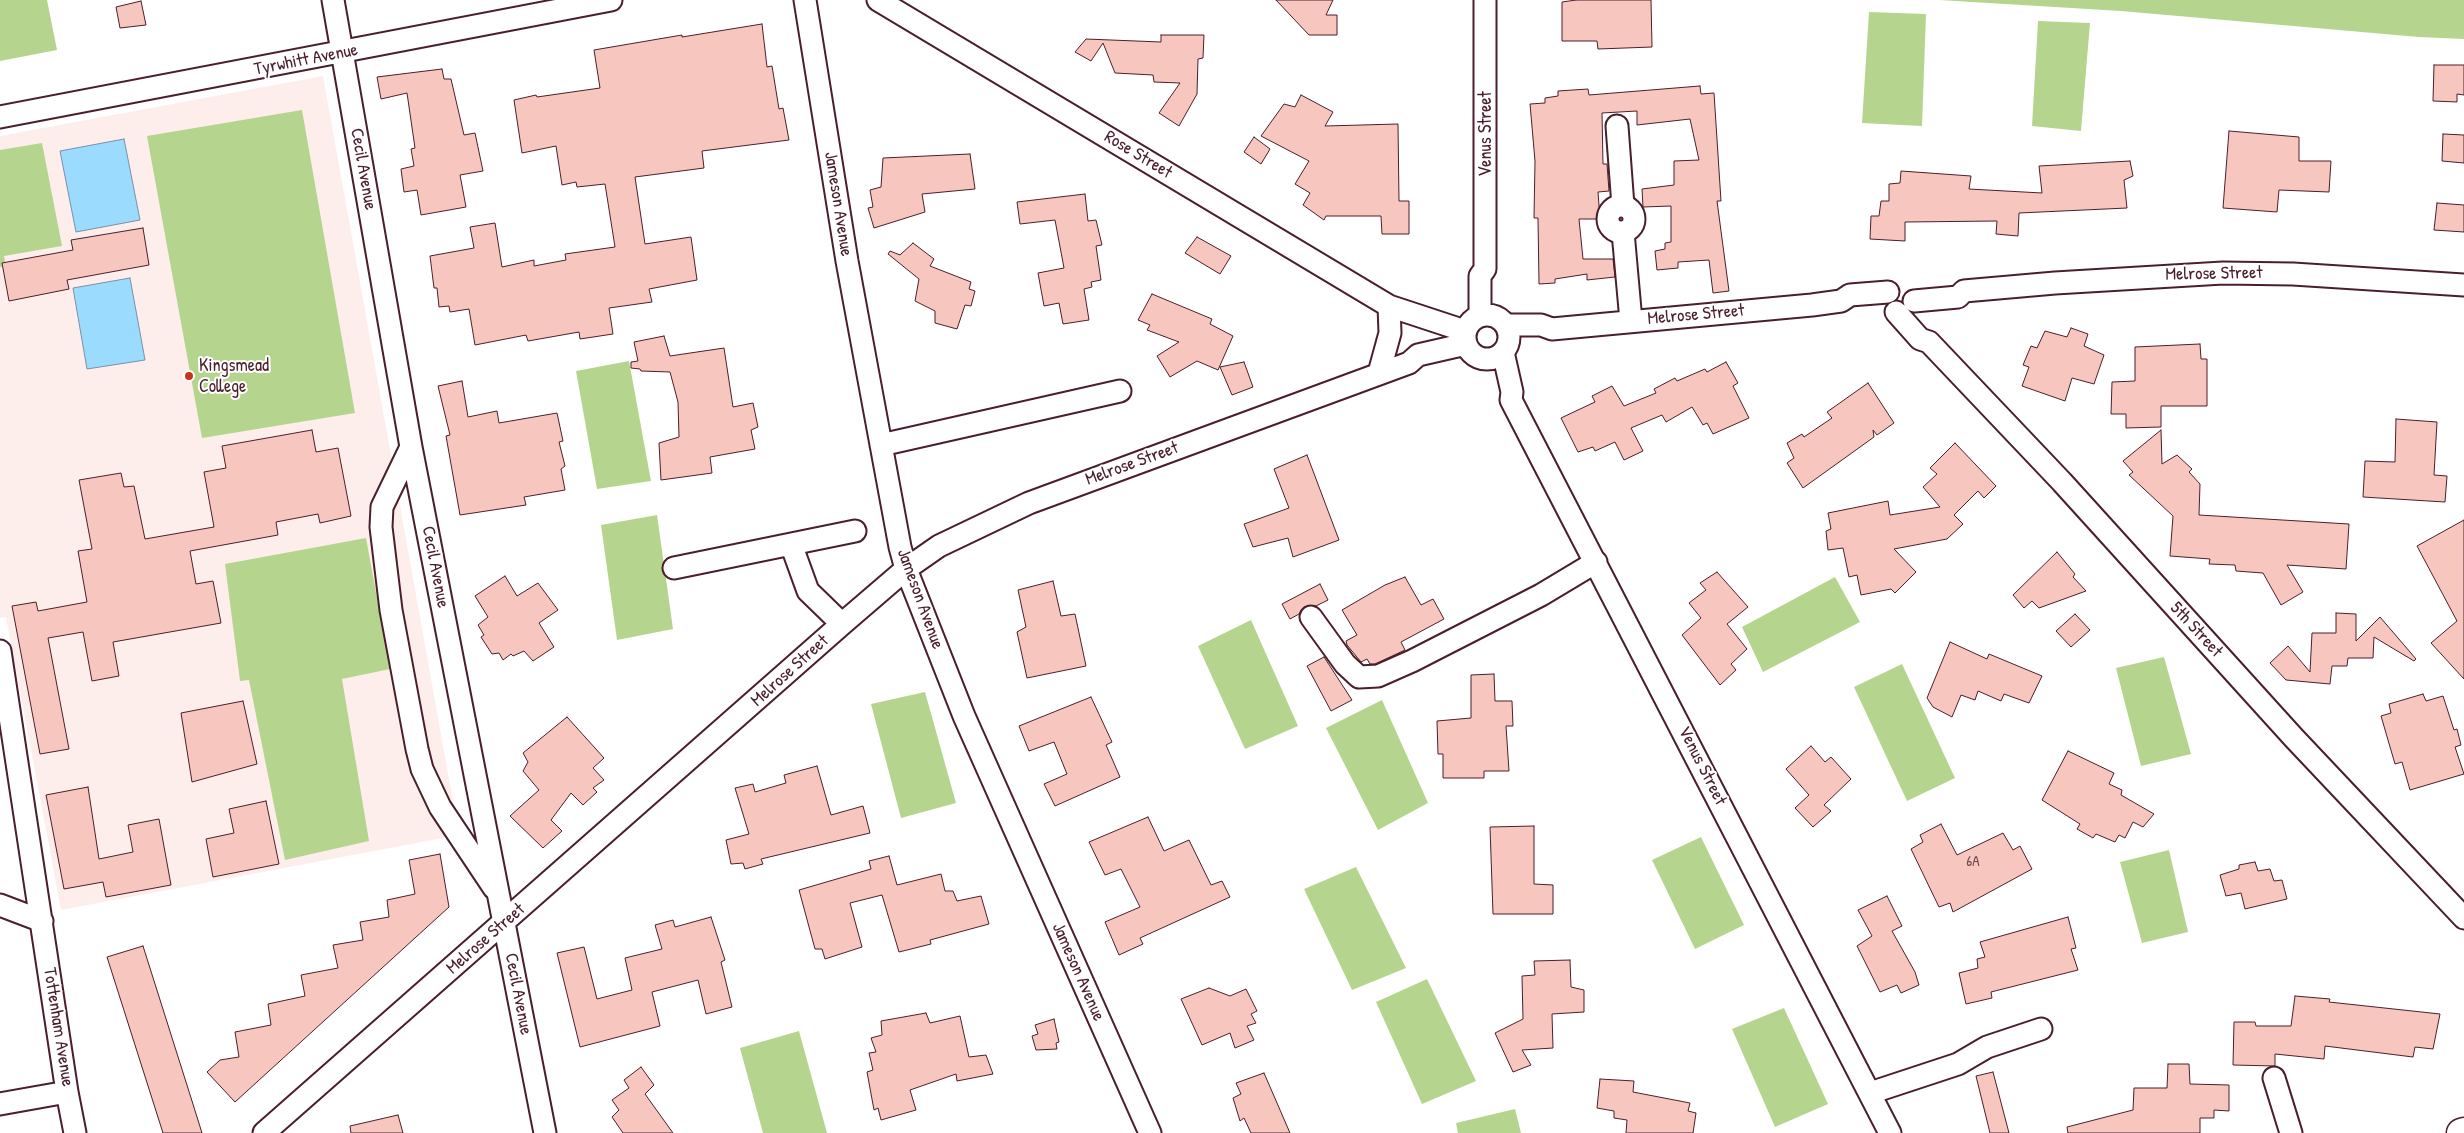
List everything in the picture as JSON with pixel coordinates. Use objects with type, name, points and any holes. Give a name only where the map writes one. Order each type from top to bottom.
[{"type":"street","name":"Cecil Avenue","points":[[333,0],[412,447],[545,1133]]},
{"type":"street","name":"Tyrwhitt Avenue","points":[[0,117],[342,53],[610,0]]},
{"type":"street","name":"Jameson Avenue","points":[[805,0],[847,261],[906,569],[964,716],[1150,1133]]},
{"type":"street","name":"Rose Street","points":[[878,0],[1394,309],[1402,318],[1417,329],[1440,338],[1470,346]]},
{"type":"street","name":"Venus Street","points":[[1485,0],[1485,268],[1490,275],[1512,400],[1890,1133]]},
{"type":"street","points":[[1617,126],[1623,206],[1632,211],[1634,216],[1632,227],[1623,232],[1631,322]]},
{"type":"street","name":"Melrose Street","points":[[264,1133],[906,569],[960,535],[1029,503],[1409,363],[1424,365],[1470,346],[1489,359],[1498,329],[1541,325],[1552,329],[1631,322],[1841,301],[1850,295],[1901,301],[1956,285],[1964,291],[2125,278],[2223,273],[2294,274],[2464,285]]},
{"type":"street","name":"5th Street","points":[[1901,301],[1928,334],[1929,342],[2062,482],[2294,738],[2464,918]]},
{"type":"street","points":[[1379,373],[1390,333],[1394,309]]},
{"type":"street","points":[[1470,346],[1473,319],[1498,329]]},
{"type":"street","name":"Venus Street","points":[[1470,346],[1505,396],[1512,400]]},
{"type":"street","points":[[881,444],[1120,390]]},
{"type":"street","points":[[412,447],[382,507],[381,526],[391,610],[417,749],[422,769],[440,807],[500,897]]},
{"type":"street","points":[[674,568],[855,531]]},
{"type":"street","points":[[791,544],[808,591],[842,624]]},
{"type":"street","points":[[1311,616],[1344,664],[1360,677],[1378,676],[1412,661],[1532,599],[1596,562]]},
{"type":"street","name":"Tottenham Avenue","points":[[0,651],[8,756],[42,921],[67,1092],[75,1133]]},
{"type":"street","points":[[0,905],[42,921]]},
{"type":"street","points":[[1870,1093],[1958,1064],[1987,1046],[2041,1029]]},
{"type":"street","points":[[2274,1078],[2291,1133]]},
{"type":"street","points":[[0,1104],[67,1092]]},
{"type":"shaded area","name":"Kingsmead College","points":[[323,76],[459,835],[61,910],[6,617],[0,618],[0,136]]},
{"type":"green space","points":[[0,0],[47,0],[57,50],[0,61]]},
{"type":"green space","points":[[1939,0],[2464,0],[2464,39],[2419,37],[2121,11]]},
{"type":"green space","points":[[1869,12],[1926,14],[1922,126],[1862,123]]},
{"type":"green space","points":[[2038,21],[2090,23],[2081,131],[2032,126]]},
{"type":"green space","points":[[302,110],[355,413],[202,438],[147,136]]},
{"type":"green space","points":[[42,143],[62,246],[4,256],[6,266],[0,267],[0,150]]},
{"type":"green space","points":[[629,361],[651,481],[597,489],[576,371]]},
{"type":"green space","points":[[657,515],[673,629],[617,640],[601,525]]},
{"type":"green space","points":[[366,538],[390,669],[342,679],[369,841],[285,860],[249,680],[240,681],[225,564]]},
{"type":"green space","points":[[1835,577],[1860,622],[1763,672],[1742,627]]},
{"type":"green space","points":[[1251,620],[1298,726],[1245,749],[1198,646]]},
{"type":"green space","points":[[2164,657],[2191,754],[2141,766],[2116,668]]},
{"type":"green space","points":[[1902,664],[1955,778],[1907,801],[1854,687]]},
{"type":"green space","points":[[925,692],[956,803],[901,818],[871,704]]},
{"type":"green space","points":[[1382,700],[1428,803],[1378,830],[1326,728]]},
{"type":"green space","points":[[1701,837],[1744,925],[1695,949],[1652,860]]},
{"type":"green space","points":[[2169,850],[2188,932],[2142,943],[2120,862]]},
{"type":"green space","points":[[1356,867],[1406,968],[1352,990],[1304,889]]},
{"type":"green space","points":[[1427,979],[1476,1081],[1422,1104],[1376,1002]]},
{"type":"green space","points":[[1784,1008],[1828,1104],[1775,1127],[1732,1029]]},
{"type":"green space","points":[[799,1031],[827,1133],[763,1133],[740,1048]]},
{"type":"green space","points":[[1515,1109],[1521,1133],[1458,1133],[1456,1123]]},
{"type":"water","points":[[124,139],[140,220],[76,232],[60,151]]},
{"type":"water","points":[[130,278],[145,360],[87,369],[73,288]]},
{"type":"building","points":[[1276,0],[1333,0],[1326,15],[1337,15],[1337,35],[1309,35]]},
{"type":"building","points":[[1576,0],[1651,0],[1652,47],[1598,49],[1597,41],[1562,41],[1562,2]]},
{"type":"building","points":[[141,1],[146,25],[120,28],[116,7]]},
{"type":"building","points":[[762,24],[767,67],[772,66],[779,109],[783,108],[789,140],[702,151],[704,168],[635,177],[645,244],[691,237],[697,280],[649,289],[652,302],[609,308],[613,334],[580,339],[579,332],[528,341],[526,335],[475,345],[469,309],[450,312],[449,306],[439,307],[437,288],[434,288],[430,256],[474,248],[470,227],[495,223],[502,267],[534,260],[534,266],[566,260],[565,254],[615,247],[605,184],[577,187],[576,182],[562,185],[556,146],[522,153],[514,100],[536,95],[537,97],[600,88],[594,50]]},
{"type":"building","points":[[1161,35],[1204,35],[1203,58],[1198,59],[1197,94],[1179,126],[1159,113],[1180,83],[1154,82],[1153,75],[1115,73],[1103,43],[1091,61],[1075,52],[1086,39],[1161,42]]},
{"type":"building","points":[[2434,65],[2464,65],[2464,95],[2457,94],[2457,102],[2433,101]]},
{"type":"building","points":[[442,69],[444,79],[451,79],[464,135],[475,133],[483,171],[460,175],[466,207],[421,215],[417,190],[404,192],[401,169],[414,166],[411,149],[415,148],[407,93],[381,99],[377,77]]},
{"type":"building","points":[[1700,86],[1701,94],[1714,93],[1721,201],[1717,201],[1729,291],[1713,293],[1709,260],[1678,262],[1678,268],[1657,270],[1655,251],[1665,249],[1665,243],[1671,242],[1671,206],[1643,207],[1642,189],[1674,185],[1674,161],[1699,160],[1690,119],[1637,125],[1637,111],[1602,113],[1603,164],[1607,164],[1609,191],[1598,192],[1600,219],[1579,219],[1583,259],[1613,259],[1615,277],[1587,280],[1587,274],[1555,279],[1555,283],[1539,284],[1538,218],[1534,218],[1535,161],[1530,104],[1545,103],[1545,98],[1558,96],[1558,91],[1588,89],[1589,95]]},
{"type":"building","points":[[1301,95],[1333,112],[1325,126],[1398,124],[1399,201],[1409,201],[1409,234],[1382,234],[1381,216],[1326,216],[1324,220],[1303,205],[1310,193],[1295,184],[1309,161],[1261,136],[1284,104],[1295,107]]},
{"type":"building","points":[[2229,131],[2299,137],[2299,161],[2331,161],[2329,192],[2279,190],[2277,212],[2223,208]]},
{"type":"building","points":[[2443,134],[2464,135],[2464,163],[2442,161]]},
{"type":"building","points":[[1254,137],[1270,149],[1261,164],[1244,152]]},
{"type":"building","points":[[970,154],[975,189],[922,194],[925,212],[874,228],[868,208],[873,207],[870,190],[881,187],[883,158]]},
{"type":"building","points":[[2130,161],[2133,176],[2124,180],[2127,208],[2019,213],[2018,236],[1996,234],[1997,221],[1905,222],[1905,241],[1870,239],[1871,216],[1879,216],[1881,201],[1889,201],[1889,184],[1900,183],[1901,171],[1971,176],[1969,189],[2042,193],[2039,166]]},
{"type":"building","points":[[1085,194],[1088,221],[1096,220],[1102,245],[1096,246],[1101,280],[1091,282],[1092,287],[1084,289],[1089,320],[1063,324],[1059,303],[1044,306],[1038,273],[1064,268],[1055,220],[1020,224],[1017,202]]},
{"type":"building","points":[[2437,203],[2464,205],[2464,232],[2434,230]]},
{"type":"building","points":[[143,228],[149,265],[67,280],[69,289],[9,301],[2,263],[73,250],[71,240]]},
{"type":"building","points":[[1197,237],[1231,256],[1220,274],[1185,253]]},
{"type":"building","points":[[913,243],[934,259],[930,266],[971,282],[969,289],[975,291],[971,306],[965,305],[957,329],[935,323],[935,311],[915,301],[919,279],[888,254],[890,251],[900,255]]},
{"type":"building","points":[[1152,294],[1212,319],[1210,324],[1233,336],[1218,370],[1197,361],[1170,377],[1157,356],[1179,342],[1147,330],[1150,325],[1138,320]]},
{"type":"building","points":[[2071,328],[2088,334],[2084,346],[2104,355],[2094,384],[2072,378],[2065,401],[2022,386],[2029,367],[2023,365],[2031,346],[2037,348],[2045,331],[2067,337]]},
{"type":"building","points":[[664,336],[670,356],[724,348],[733,407],[753,403],[758,427],[751,430],[755,449],[710,457],[712,473],[661,480],[659,443],[679,437],[678,402],[670,372],[641,371],[640,369],[631,368],[631,362],[638,361],[634,342]]},
{"type":"building","points":[[2200,344],[2201,359],[2207,359],[2207,406],[2161,406],[2161,427],[2126,428],[2126,414],[2111,414],[2112,382],[2135,381],[2135,347]]},
{"type":"building","points":[[1244,362],[1253,387],[1232,395],[1220,367]]},
{"type":"building","points":[[1726,362],[1738,383],[1733,386],[1749,418],[1713,434],[1707,423],[1703,425],[1692,407],[1666,422],[1662,415],[1631,428],[1643,451],[1624,460],[1615,442],[1595,451],[1593,447],[1578,452],[1561,418],[1595,402],[1592,396],[1612,386],[1624,406],[1656,393],[1654,389],[1675,378],[1677,381],[1705,369],[1707,372]]},
{"type":"building","points":[[462,381],[468,417],[497,411],[499,423],[557,413],[563,441],[559,442],[565,466],[561,469],[565,490],[524,497],[526,505],[460,515],[446,436],[450,435],[438,386]]},
{"type":"building","points":[[1868,383],[1894,423],[1877,435],[1873,430],[1874,437],[1803,488],[1787,463],[1794,458],[1787,443],[1802,434],[1804,437],[1832,418],[1827,412]]},
{"type":"building","points":[[2396,419],[2437,422],[2434,475],[2447,476],[2445,502],[2363,497],[2365,461],[2395,462]]},
{"type":"building","points":[[312,430],[316,452],[338,448],[351,516],[320,523],[318,514],[276,522],[278,535],[190,551],[196,584],[213,581],[221,623],[113,642],[119,676],[92,681],[83,632],[48,638],[69,749],[40,754],[12,606],[36,602],[38,611],[87,602],[78,551],[92,549],[79,480],[121,473],[124,487],[134,486],[145,539],[214,527],[204,472],[226,468],[222,446]]},
{"type":"building","points":[[2161,430],[2162,464],[2177,455],[2192,469],[2189,472],[2200,484],[2199,515],[2349,524],[2346,569],[2287,565],[2303,592],[2281,605],[2263,573],[2236,571],[2235,565],[2209,564],[2210,559],[2170,556],[2173,516],[2129,475],[2133,472],[2123,461]]},
{"type":"building","points":[[1955,443],[1996,486],[1984,498],[1978,491],[1954,515],[1963,524],[1947,539],[1894,549],[1916,572],[1895,593],[1891,589],[1861,595],[1857,575],[1849,577],[1843,548],[1828,550],[1826,531],[1831,529],[1828,513],[1888,501],[1890,515],[1940,507],[1923,487],[1937,474],[1930,468]]},
{"type":"building","points":[[1307,455],[1339,540],[1293,557],[1288,538],[1253,547],[1244,524],[1289,508],[1274,469]]},
{"type":"building","points":[[2464,520],[2464,679],[2431,643],[2457,621],[2417,546]]},
{"type":"building","points":[[2057,552],[2075,574],[2073,577],[2086,591],[2039,608],[2032,601],[2024,608],[2013,595]]},
{"type":"building","points":[[1717,572],[1748,607],[1727,624],[1747,649],[1731,664],[1736,670],[1720,685],[1682,635],[1701,618],[1689,603],[1706,590],[1700,583]]},
{"type":"building","points":[[505,576],[517,596],[538,583],[558,610],[539,623],[554,647],[533,661],[524,651],[513,656],[511,654],[503,660],[499,653],[492,654],[481,637],[484,635],[478,625],[488,617],[475,596]]},
{"type":"building","points":[[1405,577],[1421,605],[1433,599],[1444,619],[1401,642],[1405,650],[1375,664],[1370,664],[1367,659],[1361,662],[1347,645],[1346,641],[1357,635],[1342,610],[1385,585]]},
{"type":"building","points":[[1053,581],[1061,616],[1075,614],[1086,666],[1027,678],[1017,632],[1026,627],[1018,590]]},
{"type":"building","points":[[1320,584],[1328,600],[1316,606],[1304,607],[1299,614],[1290,619],[1282,604]]},
{"type":"building","points":[[2336,613],[2356,614],[2356,641],[2380,617],[2416,659],[2414,661],[2374,637],[2373,658],[2348,658],[2347,666],[2332,666],[2330,684],[2286,680],[2270,663],[2288,646],[2310,672],[2312,633],[2336,633]]},
{"type":"building","points":[[2075,614],[2090,630],[2071,647],[2056,631]]},
{"type":"building","points":[[1950,642],[1987,659],[1989,654],[2042,676],[2029,703],[2004,694],[2001,701],[1978,691],[1975,700],[1961,695],[1952,717],[1933,707],[1927,698]]},
{"type":"building","points":[[1324,657],[1352,700],[1331,711],[1307,666]]},
{"type":"building","points":[[1494,674],[1495,701],[1512,701],[1513,726],[1506,726],[1509,771],[1484,771],[1484,778],[1443,778],[1443,754],[1438,754],[1437,721],[1471,718],[1471,675]]},
{"type":"building","points":[[2423,694],[2426,701],[2443,696],[2454,730],[2457,729],[2461,745],[2455,747],[2464,774],[2410,790],[2402,762],[2395,764],[2381,716],[2391,713],[2389,704]]},
{"type":"building","points":[[1091,697],[1112,742],[1106,745],[1120,777],[1055,806],[1044,784],[1067,774],[1054,742],[1029,751],[1019,726]]},
{"type":"building","points":[[243,701],[257,764],[192,782],[181,713]]},
{"type":"building","points":[[567,717],[604,758],[593,768],[604,780],[593,788],[597,792],[583,805],[571,793],[551,820],[562,831],[543,848],[510,816],[539,790],[523,771],[528,762],[523,753]]},
{"type":"building","points":[[1811,746],[1825,762],[1831,757],[1851,779],[1824,805],[1831,811],[1813,827],[1795,808],[1809,795],[1786,769]]},
{"type":"building","points":[[2068,751],[2114,773],[2109,784],[2122,790],[2121,795],[2154,814],[2143,827],[2133,822],[2125,838],[2119,835],[2115,842],[2096,834],[2093,838],[2077,829],[2080,824],[2042,800]]},
{"type":"building","points":[[817,766],[831,815],[863,806],[870,833],[761,859],[763,864],[745,869],[743,863],[731,864],[726,840],[749,834],[735,788],[753,784],[755,792],[786,783],[784,775]]},
{"type":"building","points":[[88,787],[99,859],[133,852],[128,825],[159,819],[171,885],[106,897],[103,882],[64,889],[46,795]]},
{"type":"building","points":[[266,801],[279,864],[213,877],[206,839],[234,833],[229,809]]},
{"type":"building","points":[[1148,817],[1164,851],[1189,840],[1211,885],[1222,881],[1230,897],[1140,938],[1143,944],[1119,955],[1105,922],[1140,907],[1121,869],[1105,875],[1089,842]]},
{"type":"building","points":[[1941,824],[1957,855],[2003,833],[2013,850],[2020,846],[2032,869],[1953,912],[1950,903],[1939,907],[1911,849],[1923,842],[1920,835]]},
{"type":"building","points":[[1534,826],[1534,884],[1553,885],[1553,914],[1493,914],[1490,827]]},
{"type":"building","points":[[440,854],[449,907],[235,1102],[207,1072],[220,1060],[239,1057],[235,1032],[271,1025],[268,1004],[305,996],[301,975],[338,968],[333,945],[363,940],[360,922],[389,917],[387,900],[415,894],[409,860]]},
{"type":"building","points":[[889,856],[897,885],[941,874],[945,891],[953,891],[957,901],[981,896],[989,924],[930,940],[931,944],[899,952],[882,895],[850,903],[862,947],[825,959],[822,949],[815,949],[799,890],[871,869],[869,861]]},
{"type":"building","points":[[2255,862],[2258,871],[2270,869],[2274,881],[2282,880],[2287,899],[2245,909],[2241,893],[2226,896],[2220,875],[2239,869],[2239,865]]},
{"type":"building","points":[[1887,896],[1902,926],[1892,931],[1915,972],[1919,985],[1901,993],[1897,985],[1880,992],[1857,946],[1872,936],[1858,910]]},
{"type":"building","points":[[711,917],[725,960],[721,962],[732,1007],[706,1014],[698,980],[652,992],[660,1026],[580,1047],[557,953],[584,947],[597,999],[632,990],[625,958],[662,949],[655,925],[673,920],[675,927]]},
{"type":"building","points":[[2068,917],[2076,948],[2071,949],[2078,970],[1991,992],[1992,998],[1966,1004],[1959,973],[1978,968],[1977,959],[1985,957],[1980,942]]},
{"type":"building","points":[[143,946],[202,1133],[163,1133],[107,957]]},
{"type":"building","points":[[1570,960],[1571,987],[1584,990],[1584,1012],[1552,1014],[1553,1048],[1522,1050],[1531,1065],[1513,1072],[1495,1033],[1523,1019],[1522,976],[1535,975],[1534,961]]},
{"type":"building","points":[[1209,988],[1230,996],[1246,989],[1257,1011],[1251,1014],[1256,1023],[1247,1026],[1254,1040],[1235,1048],[1230,1033],[1202,1045],[1181,999]]},
{"type":"building","points":[[2295,996],[2330,999],[2329,1002],[2440,1014],[2433,1049],[2415,1047],[2413,1057],[2325,1046],[2324,1059],[2275,1054],[2275,1066],[2233,1065],[2234,1022],[2255,1022],[2256,1026],[2291,1026]]},
{"type":"building","points":[[926,1013],[930,1023],[960,1016],[969,1057],[986,1055],[993,1074],[957,1081],[956,1074],[910,1090],[916,1110],[881,1120],[878,1108],[874,1110],[867,1072],[873,1070],[869,1053],[876,1052],[871,1038],[882,1035],[881,1021]]},
{"type":"building","points":[[1054,1019],[1059,1042],[1056,1043],[1057,1049],[1036,1050],[1032,1036],[1038,1034],[1035,1025]]},
{"type":"building","points":[[2168,1064],[2189,1064],[2190,1084],[2229,1085],[2229,1111],[2214,1110],[2214,1118],[2200,1118],[2200,1133],[2068,1133],[2067,1127],[2133,1110],[2134,1088],[2167,1088]]},
{"type":"building","points":[[641,1067],[654,1085],[645,1094],[673,1133],[623,1133],[612,1117],[619,1110],[612,1100],[629,1088],[624,1080]]},
{"type":"building","points":[[1993,1072],[2009,1133],[1990,1133],[1976,1076]]},
{"type":"building","points":[[1264,1073],[1290,1133],[1251,1133],[1244,1118],[1240,1121],[1233,1098],[1241,1094],[1236,1083]]},
{"type":"building","points":[[1600,1079],[1634,1081],[1633,1092],[1690,1103],[1688,1111],[1696,1113],[1693,1133],[1626,1133],[1627,1120],[1614,1118],[1614,1111],[1597,1108]]},
{"type":"building","points":[[398,1115],[403,1133],[351,1133],[350,1126]]},
{"type":"place","name":"Kingsmead College","points":[[189,376]]}]
